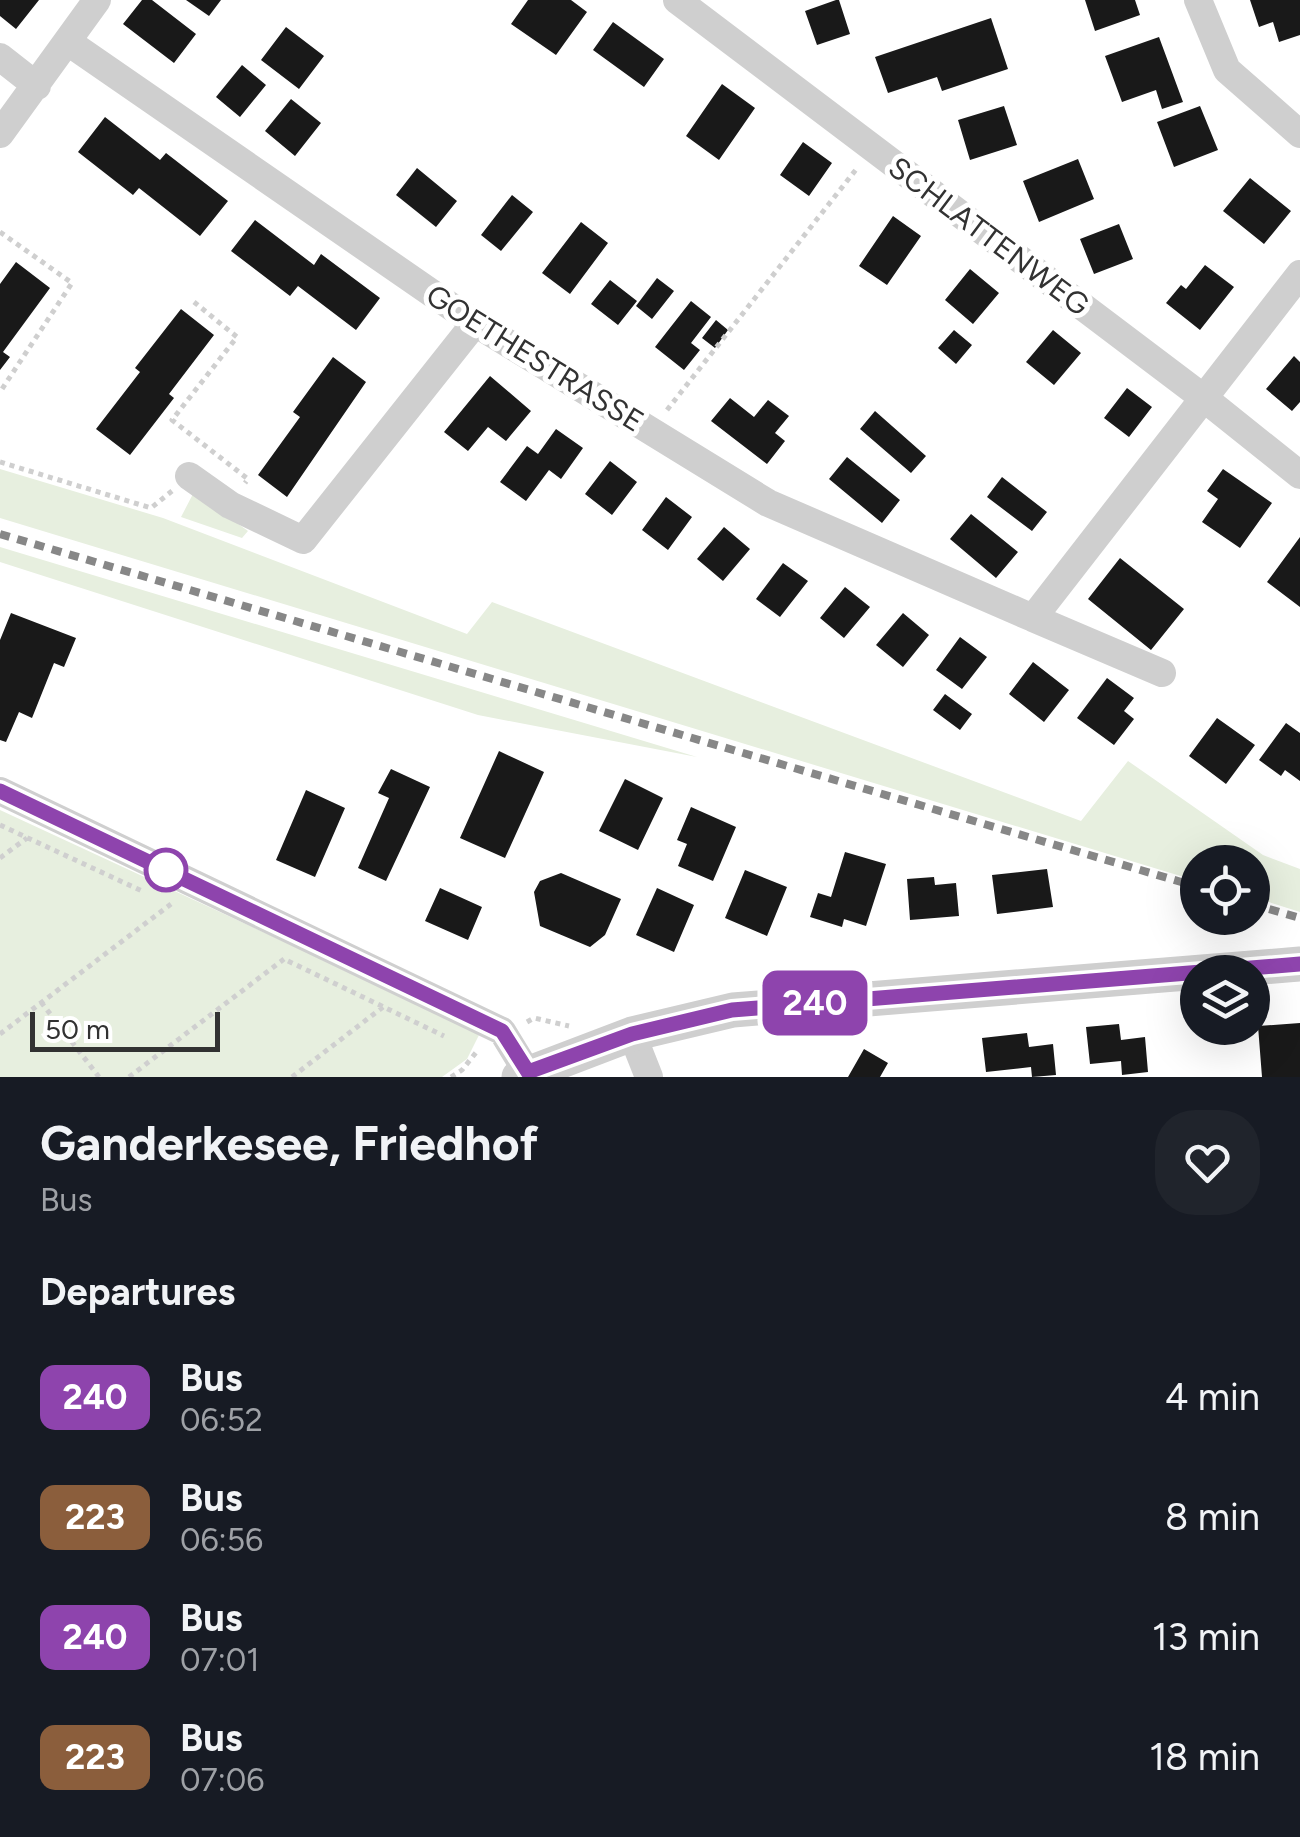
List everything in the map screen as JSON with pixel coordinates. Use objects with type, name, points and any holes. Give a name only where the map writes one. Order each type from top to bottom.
[{"type":"street","points":[[0,134],[98,0]]},
{"type":"street","name":"SCHLATTENWEG","points":[[676,0],[1300,475]]},
{"type":"street","points":[[1198,0],[1226,70],[1300,134]]},
{"type":"street","name":"GOETHESTRASSE","points":[[68,42],[474,323],[768,503],[1162,673]]},
{"type":"street","points":[[0,57],[37,86]]},
{"type":"street","points":[[1033,618],[1300,274]]},
{"type":"street","points":[[189,476],[230,505],[303,540],[474,323]]},
{"type":"street","points":[[0,792],[502,1031],[523,1075],[632,1034],[732,1010],[1300,964]]},
{"type":"street","points":[[632,1034],[649,1077]]},
{"type":"path","points":[[661,438],[668,410],[872,148]]},
{"type":"path","points":[[0,232],[72,283],[0,392]]},
{"type":"path","points":[[194,302],[236,337],[172,420],[248,478],[230,505]]},
{"type":"path","points":[[0,462],[152,508],[189,476]]},
{"type":"path","points":[[0,825],[187,912]]},
{"type":"path","points":[[0,858],[27,838]]},
{"type":"path","points":[[0,1034],[170,904]]},
{"type":"path","points":[[268,951],[444,1036]]},
{"type":"path","points":[[128,1077],[284,959]]},
{"type":"path","points":[[42,1002],[99,1077]]},
{"type":"path","points":[[292,1077],[383,1007]]},
{"type":"green space","points":[[0,469],[163,518],[467,634],[492,602],[1081,821],[1128,761],[1249,845],[1180,845],[1180,876],[0,518]]},
{"type":"green space","points":[[194,492],[248,531],[242,538],[181,517]]},
{"type":"green space","points":[[0,547],[697,757],[478,715],[0,562]]},
{"type":"green space","points":[[0,810],[440,1014],[479,1035],[467,1059],[442,1077],[0,1077]]},
{"type":"green space","points":[[1270,858],[1300,869],[1300,912],[1270,902]]},
{"type":"building","points":[[0,0],[39,0],[16,29],[0,16]]},
{"type":"building","points":[[142,0],[152,0],[196,34],[174,63],[123,24]]},
{"type":"building","points":[[186,0],[221,0],[209,16]]},
{"type":"building","points":[[528,0],[571,0],[587,12],[556,55],[511,24]]},
{"type":"building","points":[[836,0],[850,34],[817,45],[805,11]]},
{"type":"building","points":[[1085,0],[1135,0],[1140,15],[1095,31]]},
{"type":"building","points":[[1250,0],[1300,0],[1300,35],[1279,42],[1273,22],[1259,27]]},
{"type":"building","points":[[991,18],[1008,69],[942,91],[937,77],[888,93],[875,57]]},
{"type":"building","points":[[613,22],[664,59],[644,87],[593,50]]},
{"type":"building","points":[[286,27],[324,56],[299,89],[261,60]]},
{"type":"building","points":[[1159,37],[1183,102],[1162,109],[1156,90],[1122,102],[1105,56]]},
{"type":"building","points":[[242,65],[266,85],[240,117],[216,97]]},
{"type":"building","points":[[722,84],[755,108],[719,160],[686,136]]},
{"type":"building","points":[[291,99],[321,123],[295,156],[265,131]]},
{"type":"building","points":[[1004,106],[1017,145],[970,160],[958,120]]},
{"type":"building","points":[[1200,106],[1218,150],[1174,167],[1157,122]]},
{"type":"building","points":[[105,117],[160,160],[166,153],[228,201],[200,236],[139,188],[133,195],[78,152]]},
{"type":"building","points":[[803,142],[832,163],[809,196],[780,175]]},
{"type":"building","points":[[1078,159],[1094,199],[1039,222],[1023,181]]},
{"type":"building","points":[[417,168],[457,201],[436,227],[396,195]]},
{"type":"building","points":[[1250,178],[1291,211],[1264,244],[1223,211]]},
{"type":"building","points":[[512,195],[533,212],[501,251],[481,235]]},
{"type":"building","points":[[893,216],[921,236],[887,285],[859,266]]},
{"type":"building","points":[[255,220],[314,265],[321,254],[380,298],[356,330],[298,286],[290,296],[231,251]]},
{"type":"building","points":[[581,222],[608,243],[570,294],[542,273]]},
{"type":"building","points":[[1119,224],[1133,259],[1094,274],[1080,239]]},
{"type":"building","points":[[16,262],[50,288],[3,352],[10,357],[0,370],[0,284]]},
{"type":"building","points":[[1205,265],[1234,287],[1200,330],[1166,303],[1181,285],[1186,289]]},
{"type":"building","points":[[970,269],[999,293],[973,324],[945,300]]},
{"type":"building","points":[[657,278],[674,291],[652,319],[636,306]]},
{"type":"building","points":[[610,280],[637,301],[618,325],[591,304]]},
{"type":"building","points":[[691,301],[711,317],[691,343],[700,350],[684,370],[655,347]]},
{"type":"building","points":[[181,309],[214,335],[169,394],[174,398],[130,455],[96,429],[140,372],[135,368]]},
{"type":"building","points":[[716,320],[728,330],[715,348],[702,338]]},
{"type":"building","points":[[954,330],[972,345],[956,364],[938,348]]},
{"type":"building","points":[[1053,330],[1081,353],[1054,385],[1026,362]]},
{"type":"building","points":[[1294,356],[1300,362],[1300,402],[1292,411],[1266,389]]},
{"type":"building","points":[[333,357],[366,382],[287,497],[258,475],[300,417],[293,412]]},
{"type":"building","points":[[490,376],[531,411],[506,441],[488,427],[468,451],[444,432]]},
{"type":"building","points":[[1127,388],[1152,407],[1129,437],[1104,418]]},
{"type":"building","points":[[730,398],[754,417],[768,400],[789,416],[775,433],[785,441],[767,464],[711,421]]},
{"type":"building","points":[[875,411],[926,456],[911,473],[860,429]]},
{"type":"building","points":[[556,429],[583,448],[561,479],[549,470],[526,501],[500,482],[527,446],[538,454]]},
{"type":"building","points":[[847,457],[900,500],[882,523],[829,479]]},
{"type":"building","points":[[610,461],[637,482],[612,515],[585,494]]},
{"type":"building","points":[[1223,469],[1272,503],[1240,548],[1202,522],[1218,499],[1207,491]]},
{"type":"building","points":[[1002,477],[1047,512],[1032,531],[987,497]]},
{"type":"building","points":[[666,497],[692,517],[668,550],[642,530]]},
{"type":"building","points":[[971,514],[1018,552],[996,578],[950,539]]},
{"type":"building","points":[[724,527],[750,549],[723,581],[697,559]]},
{"type":"building","points":[[1300,537],[1300,607],[1267,582]]},
{"type":"building","points":[[1120,558],[1184,609],[1151,650],[1088,599]]},
{"type":"building","points":[[783,563],[808,581],[780,617],[756,599]]},
{"type":"building","points":[[845,587],[870,607],[844,638],[820,618]]},
{"type":"building","points":[[11,613],[76,638],[64,667],[54,663],[32,718],[19,712],[6,742],[0,740],[0,640]]},
{"type":"building","points":[[903,613],[929,635],[903,667],[876,645]]},
{"type":"building","points":[[960,637],[987,657],[962,689],[936,670]]},
{"type":"building","points":[[1033,662],[1069,690],[1044,722],[1009,694]]},
{"type":"building","points":[[1107,678],[1134,698],[1124,711],[1134,719],[1114,745],[1077,718]]},
{"type":"building","points":[[945,694],[972,714],[960,730],[933,710]]},
{"type":"building","points":[[1217,718],[1255,745],[1226,784],[1189,756]]},
{"type":"building","points":[[1286,723],[1300,733],[1300,781],[1285,770],[1281,776],[1259,760]]},
{"type":"building","points":[[499,751],[544,772],[505,858],[460,838]]},
{"type":"building","points":[[391,769],[430,787],[386,881],[358,868],[389,798],[378,793]]},
{"type":"building","points":[[625,779],[663,798],[638,850],[599,831]]},
{"type":"building","points":[[306,790],[345,808],[315,877],[276,860]]},
{"type":"building","points":[[691,807],[736,827],[713,881],[678,866],[687,844],[677,840]]},
{"type":"building","points":[[845,852],[886,864],[866,926],[844,919],[842,927],[810,917],[818,893],[831,897]]},
{"type":"building","points":[[1047,869],[1053,907],[997,914],[992,875]]},
{"type":"building","points":[[745,870],[787,887],[767,936],[725,918]]},
{"type":"building","points":[[561,873],[621,899],[605,935],[590,947],[540,926],[534,892],[540,881]]},
{"type":"building","points":[[934,877],[935,885],[956,883],[959,916],[910,920],[907,879]]},
{"type":"building","points":[[440,888],[482,907],[468,940],[425,921]]},
{"type":"building","points":[[657,888],[694,905],[674,952],[636,935]]},
{"type":"building","points":[[1300,1023],[1300,1077],[1262,1077],[1259,1045],[1270,1045],[1270,1025]]},
{"type":"building","points":[[1119,1024],[1121,1040],[1145,1037],[1148,1072],[1122,1075],[1121,1061],[1090,1064],[1086,1027]]},
{"type":"building","points":[[1027,1033],[1029,1047],[1053,1044],[1056,1075],[1032,1077],[1031,1067],[986,1072],[982,1038]]},
{"type":"building","points":[[864,1049],[888,1063],[880,1077],[848,1077]]},
{"type":"railway","points":[[0,534],[1180,882]]},
{"type":"railway","points":[[1270,909],[1300,918]]},
{"type":"bus line","name":"240","points":[[0,791],[502,1031],[528,1072],[632,1034],[732,1010],[1300,964]]}]
